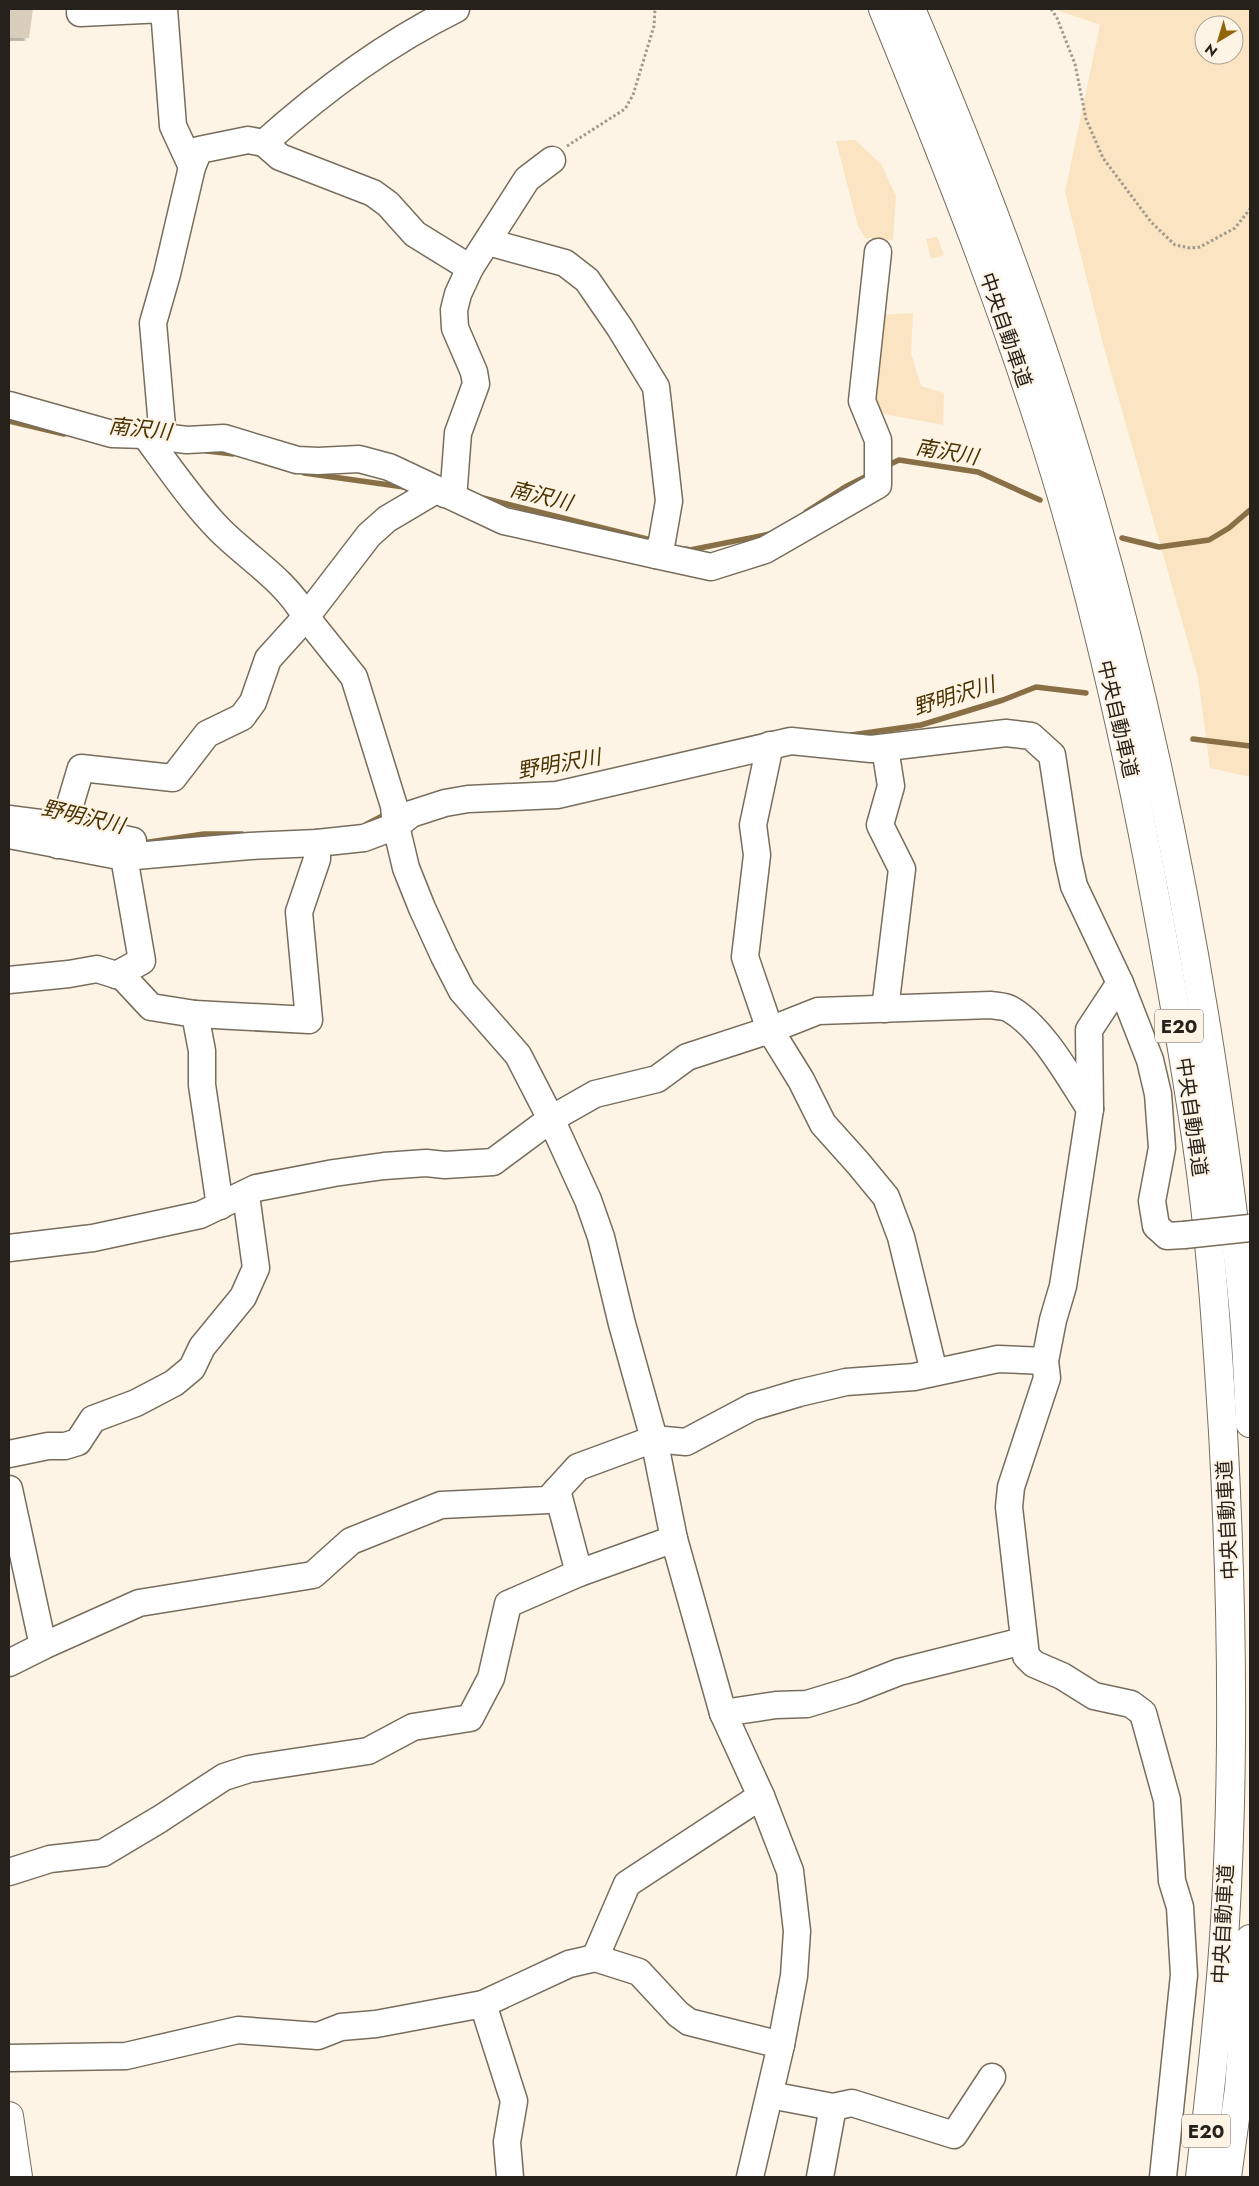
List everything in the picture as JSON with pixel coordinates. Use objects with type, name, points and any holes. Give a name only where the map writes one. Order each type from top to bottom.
[{"type":"main road","name":"中央自動車道","points":[[883,9],[965,211],[1031,400],[1064,505],[1088,593],[1144,837],[1174,995],[1192,1110],[1215,1310],[1231,1604],[1231,1734],[1225,1922],[1211,2085],[1200,2177]]},
{"type":"main road","name":"中央自動車道","points":[[911,9],[953,108],[1027,305],[1087,491],[1148,723],[1180,871],[1225,1146],[1244,1307],[1250,1423]]},
{"type":"main road","name":"中央自動車道","points":[[1227,2177],[1239,2089],[1250,1939]]},
{"type":"main road","points":[[9,2116],[18,2177]]},
{"type":"street","points":[[264,143],[346,75],[432,21],[456,9]]},
{"type":"street","points":[[80,13],[164,10],[173,126],[192,167]]},
{"type":"street","points":[[470,268],[415,234],[388,204],[373,193],[280,157],[264,143],[248,140],[199,150],[192,167],[167,274],[153,323],[154,436],[218,528],[267,570],[301,607],[306,617],[354,676],[395,816],[406,868],[422,908],[462,991],[518,1055],[551,1119],[588,1200],[601,1237],[622,1324],[654,1439],[674,1539],[723,1713],[761,1796],[790,1871],[797,1931],[794,1976],[782,2045],[750,2177]]},
{"type":"street","points":[[61,836],[81,768],[173,778],[206,734],[242,717],[253,702],[268,660],[306,617],[369,535],[387,518],[454,486],[458,433],[476,384],[474,372],[454,328],[454,310],[470,268],[527,179],[552,160]]},
{"type":"street","points":[[488,242],[565,263],[587,280],[620,328],[656,387],[669,501],[662,541],[656,555]]},
{"type":"street","points":[[9,405],[112,434],[187,440],[224,438],[297,460],[359,459],[390,467],[504,521],[711,567],[765,550],[878,485],[878,440],[862,401],[878,252]]},
{"type":"street","points":[[9,835],[61,836],[130,841],[345,829],[395,816],[411,814],[445,803],[468,799],[557,795],[630,780],[791,741],[871,749],[1006,733],[1031,736],[1052,755],[1074,886],[1120,983],[1150,1060],[1158,1094],[1162,1148],[1152,1201],[1156,1226],[1168,1236],[1250,1228]]},
{"type":"street","points":[[770,745],[752,824],[757,855],[745,957],[770,1030],[801,1080],[823,1124],[858,1162],[886,1197],[901,1236],[934,1372]]},
{"type":"street","points":[[885,748],[891,786],[880,825],[902,869],[885,1008]]},
{"type":"street","points":[[9,819],[124,857],[364,838],[395,816]]},
{"type":"street","points":[[9,980],[69,974],[97,968],[123,977],[151,1007],[195,1014],[309,1020],[299,912],[317,859],[317,843]]},
{"type":"street","points":[[116,975],[142,961],[124,857]]},
{"type":"street","points":[[1120,983],[1089,1030],[1090,1108],[1062,1286],[1045,1361],[1047,1378],[1012,1487],[1008,1508],[1026,1656],[1034,1664],[1062,1676],[1094,1696],[1131,1704],[1143,1713],[1167,1800],[1172,1880],[1180,1908],[1184,1975],[1162,2177]]},
{"type":"street","points":[[9,1248],[94,1238],[200,1215],[246,1195],[256,1188],[334,1173],[384,1166],[426,1163],[445,1166],[493,1162],[551,1119],[595,1094],[657,1079],[687,1058],[770,1030],[818,1011],[991,1005],[1008,1008],[1029,1024],[1050,1049],[1090,1108]]},
{"type":"street","points":[[195,1014],[202,1051],[202,1085],[220,1206]]},
{"type":"street","points":[[9,1454],[78,1442],[93,1419],[136,1403],[174,1383],[192,1368],[202,1346],[243,1297],[256,1268],[246,1195]]},
{"type":"street","points":[[9,1663],[139,1604],[314,1575],[351,1540],[441,1505],[548,1500],[578,1466],[654,1439],[686,1442],[752,1407],[799,1393],[846,1382],[914,1377],[998,1359],[1045,1361]]},
{"type":"street","points":[[9,1489],[43,1646]]},
{"type":"street","points":[[557,1490],[579,1573]]},
{"type":"street","points":[[9,1872],[50,1860],[103,1853],[160,1819],[224,1777],[249,1769],[368,1751],[413,1727],[470,1718],[491,1678],[508,1604],[579,1573],[674,1539]]},
{"type":"street","points":[[723,1713],[776,1705],[807,1704],[853,1690],[899,1672],[1023,1641]]},
{"type":"street","points":[[595,1958],[627,1884],[761,1796]]},
{"type":"street","points":[[9,2058],[126,2056],[238,2030],[318,2036],[341,2027],[376,2024],[483,2004],[569,1964],[595,1958],[639,1972],[678,2014],[689,2022],[782,2045]]},
{"type":"street","points":[[483,2004],[514,2101],[507,2142],[510,2177]]},
{"type":"street","points":[[770,2095],[834,2107],[852,2103],[954,2135],[992,2077]]},
{"type":"street","points":[[820,2177],[834,2107]]},
{"type":"path","points":[[552,160],[570,143],[625,109],[633,95],[654,26],[655,9]]},
{"type":"path","points":[[1051,9],[1057,18],[1075,64],[1086,119],[1103,158],[1151,222],[1175,245],[1190,248],[1200,247],[1235,228],[1250,209]]},
{"type":"shaded area","points":[[1054,9],[1250,9],[1250,777],[1210,768],[1198,677],[1103,344],[1065,192],[1100,25]]},
{"type":"shaded area","points":[[855,140],[881,164],[896,196],[893,240],[865,238],[858,226],[836,141]]},
{"type":"shaded area","points":[[937,237],[944,255],[931,259],[926,239]]},
{"type":"shaded area","points":[[913,313],[911,353],[921,386],[944,393],[943,425],[874,412],[880,315]]},
{"type":"building","points":[[9,9],[33,9],[29,38],[9,37]]},
{"type":"waterway","name":"南沢川","points":[[9,421],[64,434]]},
{"type":"waterway","name":"南沢川","points":[[207,451],[233,454]]},
{"type":"waterway","name":"南沢川","points":[[886,466],[899,460],[978,472],[1040,500]]},
{"type":"waterway","name":"南沢川","points":[[304,473],[404,487]]},
{"type":"waterway","name":"南沢川","points":[[806,512],[845,487],[871,474]]},
{"type":"waterway","name":"南沢川","points":[[483,498],[655,541]]},
{"type":"waterway","name":"南沢川","points":[[1122,538],[1159,547],[1209,540],[1229,528],[1250,510]]},
{"type":"waterway","name":"南沢川","points":[[686,549],[690,550],[770,534]]},
{"type":"waterway","name":"野明沢川","points":[[851,735],[921,725],[1003,700],[1036,687],[1086,693]]},
{"type":"waterway","name":"野明沢川","points":[[1193,739],[1250,746]]},
{"type":"waterway","name":"野明沢川","points":[[367,824],[388,813]]},
{"type":"waterway","name":"野明沢川","points":[[149,842],[204,834],[242,834]]}]
